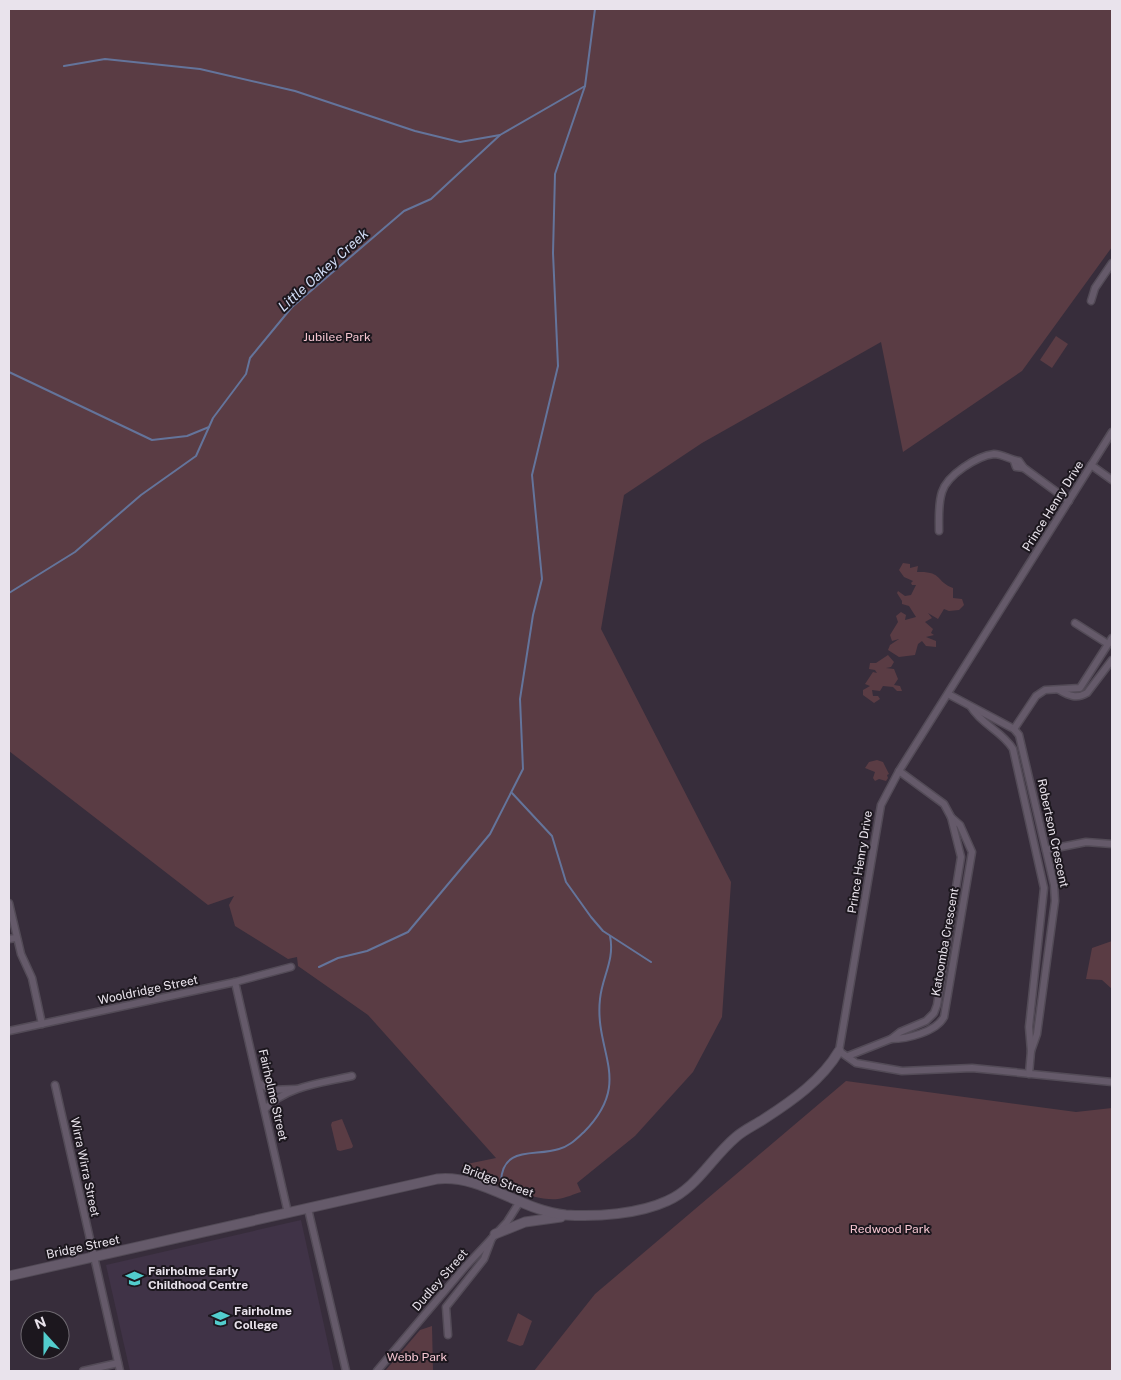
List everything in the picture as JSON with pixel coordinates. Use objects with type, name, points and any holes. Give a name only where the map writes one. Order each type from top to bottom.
[{"type":"street","points":[[1091,301],[1095,288],[1112,263]]},
{"type":"street","name":"Prince Henry Drive","points":[[839,1051],[878,816],[883,800],[899,771],[1112,432]]},
{"type":"street","points":[[938,531],[941,493],[948,482],[962,469],[988,455],[999,454],[1014,461],[1016,467],[1024,468],[1069,502]]},
{"type":"street","points":[[1091,465],[1112,480]]},
{"type":"street","points":[[1014,730],[1036,696],[1045,690],[1080,688],[1110,641],[1075,623]]},
{"type":"street","points":[[1059,690],[1070,696],[1082,696],[1087,693],[1112,660]]},
{"type":"street","name":"Robertson Crescent","points":[[948,694],[1020,735],[1054,885],[1055,901],[1037,1034],[1031,1051]]},
{"type":"street","name":"Robertson Crescent","points":[[971,707],[978,719],[1007,740],[1013,749],[1043,883],[1029,1028],[1031,1051],[1029,1074]]},
{"type":"street","name":"Katoomba Crescent","points":[[848,1056],[890,1039],[900,1032],[926,1021],[934,1013],[937,1005],[961,857],[951,817],[944,804],[899,771]]},
{"type":"street","name":"Katoomba Crescent","points":[[890,1039],[908,1037],[937,1026],[944,1017],[972,852],[960,825],[951,817]]},
{"type":"street","points":[[1046,850],[1086,842],[1112,844]]},
{"type":"street","points":[[9,903],[16,938],[32,978],[42,1024]]},
{"type":"street","points":[[9,939],[16,938]]},
{"type":"street","name":"Wooldridge Street","points":[[9,1032],[235,982],[291,967]]},
{"type":"street","name":"Fairholme Street","points":[[235,982],[288,1213]]},
{"type":"street","points":[[839,1051],[856,1063],[902,1071],[972,1068],[1112,1082]]},
{"type":"street","name":"Bridge Street","points":[[9,1276],[447,1178],[466,1180],[519,1202],[566,1215],[605,1214],[647,1208],[678,1196],[691,1186],[736,1137],[778,1110],[827,1070],[839,1051]]},
{"type":"street","points":[[259,1083],[271,1090],[296,1089],[352,1076]]},
{"type":"street","name":"Wirra Wirra Street","points":[[55,1085],[120,1371]]},
{"type":"street","points":[[265,1109],[274,1099],[296,1089]]},
{"type":"street","name":"Dudley Street","points":[[377,1371],[513,1215],[519,1202]]},
{"type":"street","points":[[308,1209],[346,1371]]},
{"type":"street","points":[[448,1335],[446,1307],[484,1259],[494,1236],[525,1222],[566,1215]]},
{"type":"street","points":[[83,1371],[118,1363]]},
{"type":"shaded area","name":"Fairholme College","points":[[301,1220],[334,1371],[130,1371],[106,1265]]},
{"type":"green space","name":"Jubilee Park","points":[[9,9],[1112,9],[1112,247],[1022,371],[903,452],[881,342],[702,443],[624,495],[601,629],[731,882],[722,1017],[693,1072],[635,1136],[577,1183],[581,1192],[558,1199],[548,1199],[511,1190],[464,1172],[462,1165],[496,1158],[368,1015],[298,966],[297,957],[288,959],[235,926],[229,905],[234,896],[208,905],[9,751]]},
{"type":"green space","points":[[1056,336],[1068,344],[1052,368],[1040,360]]},
{"type":"green space","points":[[903,563],[910,564],[910,568],[918,566],[917,572],[935,575],[953,588],[953,598],[962,599],[964,605],[959,610],[949,611],[944,609],[938,619],[928,613],[932,618],[925,622],[933,629],[931,633],[934,635],[926,637],[936,641],[936,647],[926,646],[922,641],[918,644],[915,655],[899,657],[888,650],[890,645],[899,639],[892,641],[890,635],[898,622],[896,616],[901,612],[906,615],[905,620],[916,617],[909,606],[902,604],[897,593],[898,591],[905,596],[911,595],[916,585],[912,585],[913,581],[904,577],[899,570]]},
{"type":"green space","points":[[888,655],[894,662],[891,667],[886,668],[894,669],[898,679],[894,685],[900,686],[902,691],[897,691],[893,687],[883,686],[880,691],[872,690],[873,696],[878,696],[880,699],[874,703],[863,695],[863,690],[870,686],[865,684],[873,672],[877,673],[875,670],[869,669],[870,663],[876,663]]},
{"type":"green space","points":[[877,760],[883,762],[889,774],[886,781],[879,779],[875,781],[873,778],[875,772],[865,768],[869,762]]},
{"type":"green space","points":[[1112,941],[1112,989],[1102,980],[1086,979],[1092,948]]},
{"type":"green space","name":"Redwood Park","points":[[846,1081],[1076,1112],[1112,1108],[1112,1371],[534,1371],[595,1294]]},
{"type":"green space","points":[[342,1119],[353,1146],[352,1148],[340,1151],[337,1150],[331,1125],[332,1122]]},
{"type":"green space","points":[[518,1313],[532,1321],[523,1345],[520,1346],[507,1341]]},
{"type":"green space","name":"Webb Park","points":[[432,1326],[433,1371],[385,1371],[420,1330]]},
{"type":"waterway","name":"Little Oakey Creek","points":[[9,593],[75,552],[141,495],[196,456],[213,418],[246,374],[250,358],[292,307],[404,211],[431,199],[500,135],[585,86],[595,9]]},
{"type":"waterway","points":[[64,66],[105,59],[200,69],[295,91],[415,131],[460,142],[500,135]]},
{"type":"waterway","points":[[319,967],[338,958],[367,951],[408,932],[490,834],[523,769],[520,699],[533,615],[542,579],[532,475],[558,366],[553,253],[555,174],[585,86]]},
{"type":"waterway","points":[[9,372],[152,440],[187,436],[209,427]]},
{"type":"waterway","points":[[512,793],[552,836],[566,882],[591,917],[603,931],[651,962]]},
{"type":"waterway","points":[[501,1181],[503,1170],[514,1157],[522,1154],[559,1149],[573,1142],[599,1114],[607,1097],[608,1067],[602,1035],[600,999],[610,961],[610,936]]},
{"type":"place","name":"Fairholme Early Childhood Centre","points":[[134,1278]]},
{"type":"place","name":"Fairholme College","points":[[220,1318]]}]
